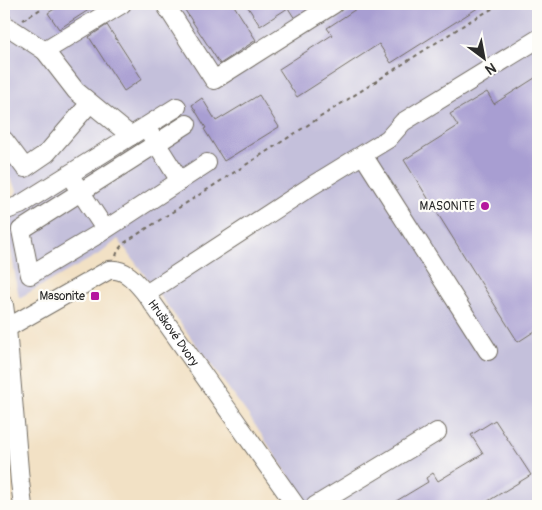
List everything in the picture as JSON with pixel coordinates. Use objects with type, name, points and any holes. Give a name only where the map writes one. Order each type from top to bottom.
[{"type":"street","points":[[45,51],[122,4]]},
{"type":"street","points":[[165,4],[214,80],[334,4]]},
{"type":"street","points":[[4,24],[45,51],[76,91],[90,103],[156,143],[180,181]]},
{"type":"street","points":[[146,294],[388,139],[403,122],[538,39]]},
{"type":"street","points":[[4,140],[25,168],[47,153],[90,103]]},
{"type":"street","points":[[4,211],[20,205],[177,107]]},
{"type":"street","points":[[187,124],[21,230],[30,275],[207,164]]},
{"type":"street","points":[[363,155],[488,351]]},
{"type":"street","points":[[69,174],[105,229]]},
{"type":"street","name":"Hruškové Dvory","points":[[7,328],[110,270],[122,271],[146,294],[296,506]]},
{"type":"street","points":[[7,301],[7,328],[23,506]]},
{"type":"street","points":[[315,506],[438,432]]},
{"type":"path","points":[[115,263],[118,250],[124,243],[470,21],[501,4]]},
{"type":"path","points":[[22,22],[44,7]]},
{"type":"path","points":[[4,260],[7,301]]},
{"type":"shaded area","points":[[4,4],[538,4],[538,506],[309,506],[249,416],[118,239],[101,253],[19,298],[6,221],[17,190],[4,168]]},
{"type":"building","points":[[53,4],[98,4],[59,29],[48,13],[56,8]]},
{"type":"building","points":[[181,4],[233,4],[256,40],[220,64]]},
{"type":"building","points":[[246,4],[325,4],[297,22],[288,8],[260,26]]},
{"type":"building","points":[[353,4],[484,4],[391,63],[379,44],[297,97],[279,69],[332,35],[327,28],[356,9]]},
{"type":"building","points":[[107,25],[142,79],[124,91],[89,37]]},
{"type":"building","name":"MASONITE","points":[[538,76],[538,329],[518,342],[404,160],[458,126],[450,114],[487,92],[494,104]]},
{"type":"building","points":[[259,95],[279,127],[224,161],[192,105],[202,98],[216,121]]},
{"type":"building","points":[[495,420],[531,475],[480,506],[388,506],[428,482],[426,478],[433,473],[438,481],[483,454],[471,435]]},
{"type":"place","name":"MASONITE","points":[[485,206]]},
{"type":"place","name":"Masonite","points":[[95,296]]}]
